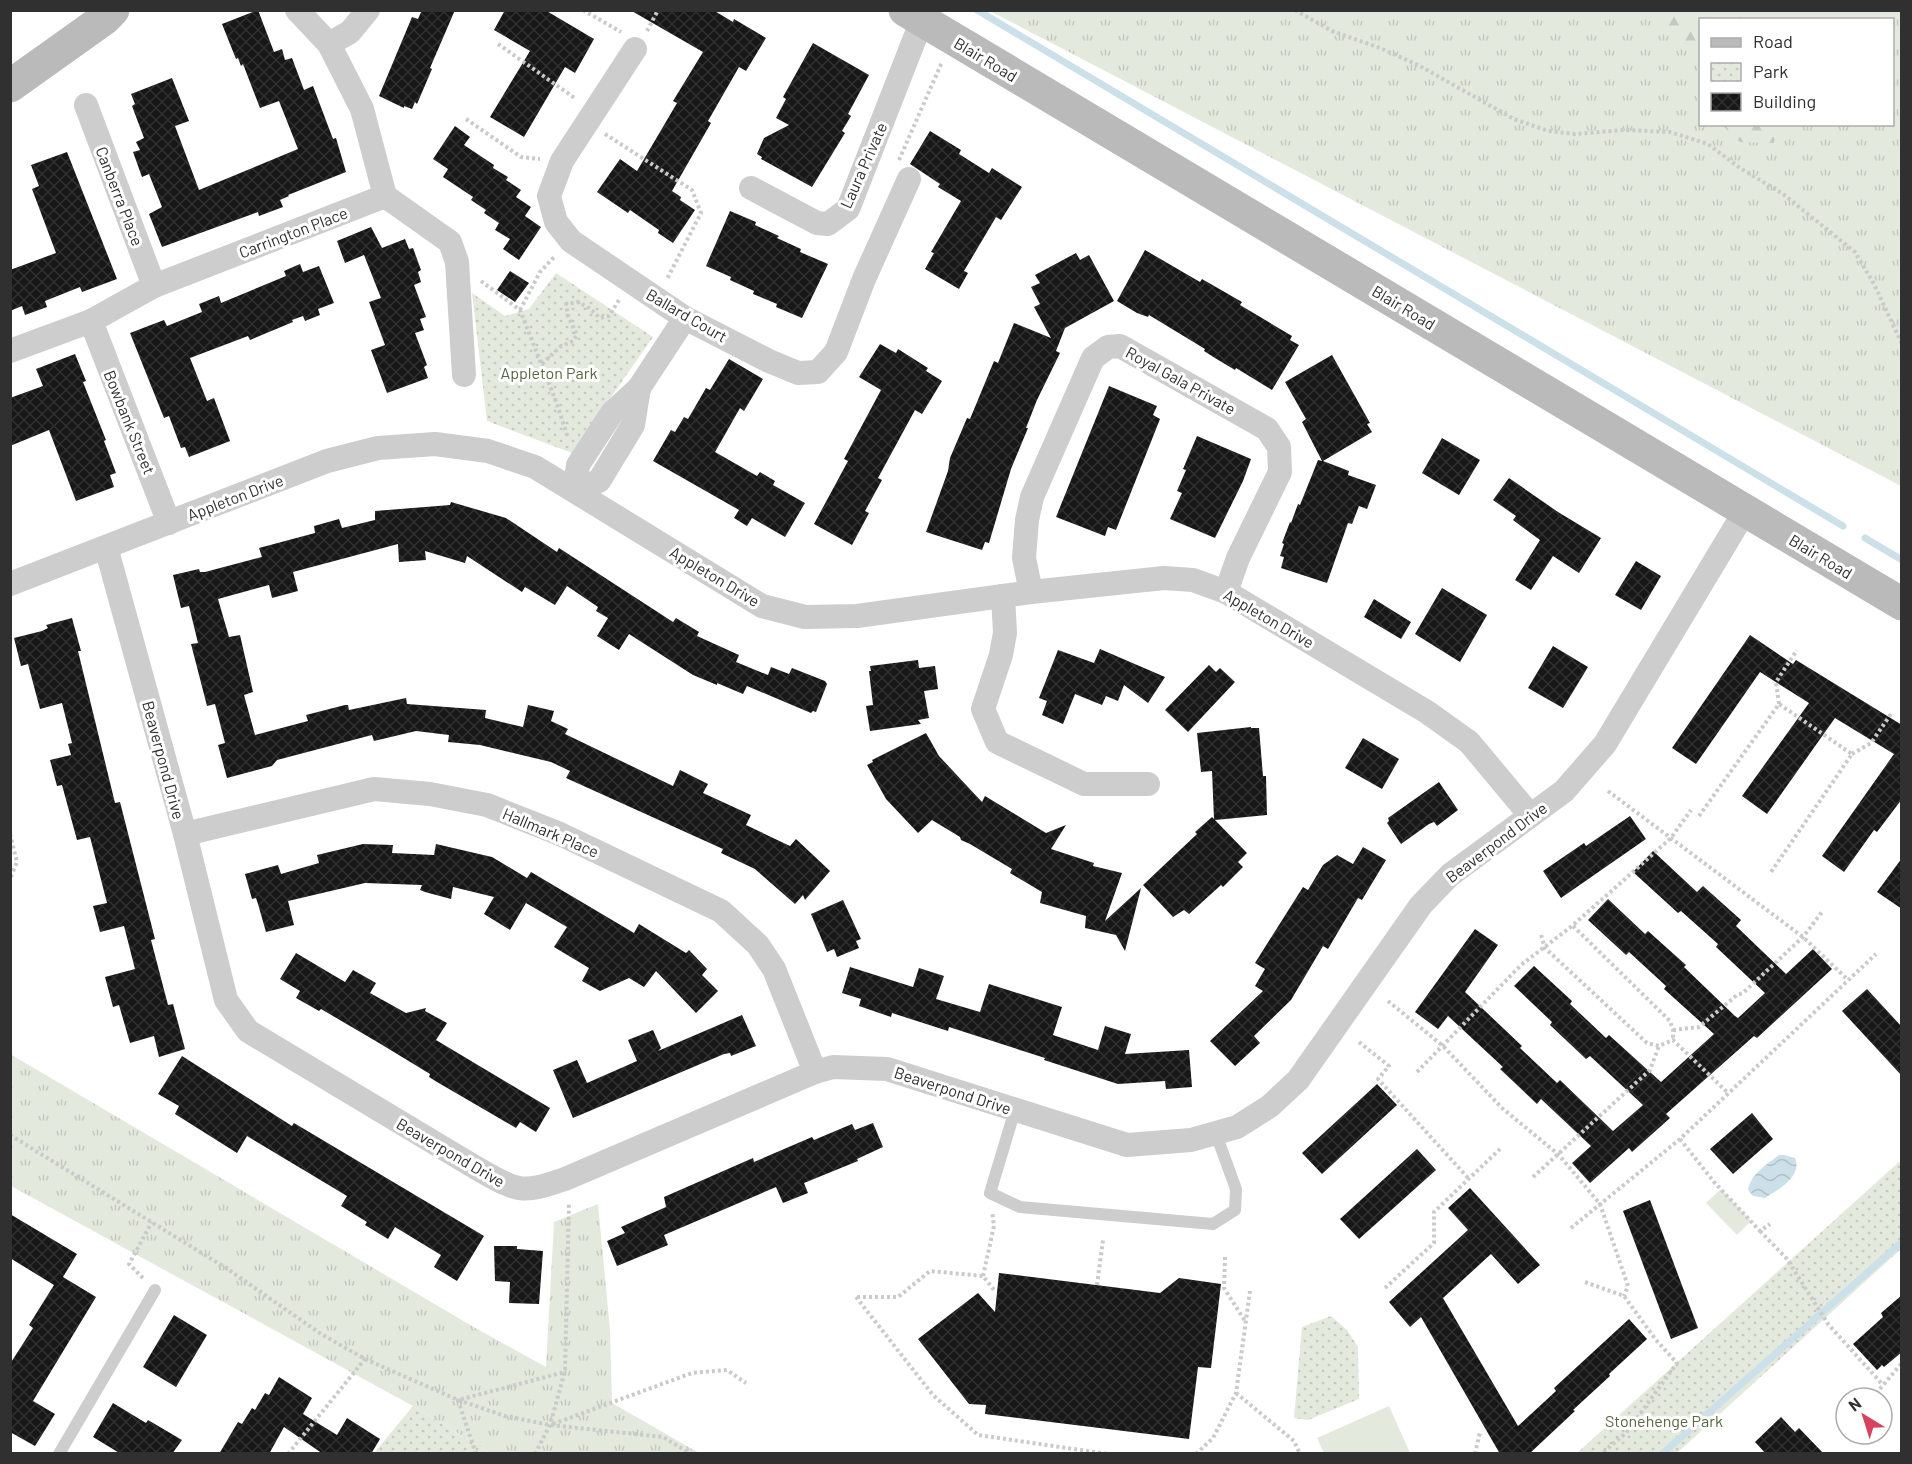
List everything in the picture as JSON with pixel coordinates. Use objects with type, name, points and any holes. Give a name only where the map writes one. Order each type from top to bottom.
[{"type":"main road","points":[[10,86],[117,13]]},
{"type":"main road","name":"Blair Road","points":[[914,15],[1902,604]]},
{"type":"street","points":[[297,10],[329,44],[362,109],[385,196],[450,242],[457,262],[464,375]]},
{"type":"street","points":[[329,44],[350,32],[368,10]]},
{"type":"street","name":"Laura Private","points":[[751,188],[817,223],[828,224],[848,209],[914,15]]},
{"type":"street","name":"Ballard Court","points":[[629,41],[590,117],[562,161],[549,196],[556,222],[571,241],[685,318],[769,361],[798,373],[818,372],[836,351],[864,279],[909,179]]},
{"type":"street","name":"Canberra Place","points":[[86,105],[154,286]]},
{"type":"street","name":"Carrington Place","points":[[10,351],[91,321],[154,286],[385,196]]},
{"type":"street","points":[[574,490],[599,481],[633,425],[639,388],[685,318]]},
{"type":"street","name":"Bowbank Street","points":[[91,321],[169,523]]},
{"type":"street","name":"Royal Gala Private","points":[[1031,592],[1024,558],[1027,520],[1032,497],[1093,358],[1108,347],[1119,346],[1268,429],[1279,447],[1280,472],[1238,558],[1226,592]]},
{"type":"street","name":"Appleton Drive","points":[[10,584],[327,461],[378,448],[435,444],[488,451],[535,467],[762,606],[805,617],[857,616],[1031,592],[1164,578],[1193,580],[1226,592],[1427,712],[1469,742],[1530,815]]},
{"type":"street","name":"Beaverpond Drive","points":[[106,547],[185,834],[226,1000],[248,1031],[511,1187],[534,1190],[565,1179],[815,1072],[833,1067],[887,1069],[1128,1145],[1191,1140],[1237,1126],[1270,1106],[1298,1080],[1421,905],[1450,875],[1564,791],[1605,744],[1745,512]]},
{"type":"street","points":[[1003,596],[1005,633],[983,709],[997,742],[1084,784],[1148,784]]},
{"type":"street","name":"Hallmark Place","points":[[185,834],[374,789],[430,794],[487,805],[560,834],[721,911],[758,945],[774,969],[815,1072]]},
{"type":"lane","points":[[1015,1110],[990,1192],[1020,1207],[1213,1224],[1235,1210],[1236,1189],[1216,1134]]},
{"type":"lane","points":[[59,1454],[154,1290]]},
{"type":"path","points":[[583,10],[629,41]]},
{"type":"path","points":[[1295,10],[1332,31],[1380,48],[1418,65],[1514,118],[1548,131],[1575,134],[1625,130],[1670,132],[1708,144],[1740,168],[1783,194],[1855,252],[1874,284],[1902,344]]},
{"type":"path","points":[[909,179],[895,169],[952,39]]},
{"type":"path","points":[[498,44],[590,117],[692,190],[701,213],[656,298]]},
{"type":"path","points":[[466,119],[521,157],[562,161]]},
{"type":"path","points":[[520,310],[540,272],[571,241]]},
{"type":"path","points":[[457,262],[520,310],[569,441]]},
{"type":"path","points":[[542,364],[560,347],[573,341],[578,335],[568,315],[566,304],[578,302],[600,318],[609,316],[631,281]]},
{"type":"path","points":[[1699,816],[1779,704],[1776,682],[1797,650]]},
{"type":"path","points":[[1779,704],[1852,754]]},
{"type":"path","points":[[1771,872],[1852,754],[1871,743],[1891,714]]},
{"type":"path","points":[[1608,791],[1803,937],[1848,980]]},
{"type":"path","points":[[1417,1072],[1521,965],[1572,926],[1671,838],[1691,810]]},
{"type":"path","points":[[10,834],[17,862],[10,879]]},
{"type":"path","points":[[1673,1030],[1700,1027],[1737,995],[1743,993],[1803,937],[1822,912]]},
{"type":"path","points":[[1572,926],[1670,1021],[1673,1040],[1728,1093]]},
{"type":"path","points":[[1541,935],[1545,948],[1647,1043],[1659,1046],[1673,1040]]},
{"type":"path","points":[[1571,1228],[1680,1139],[1876,954]]},
{"type":"path","points":[[1388,1001],[1443,1046],[1502,1108],[1559,1155],[1600,1204],[1628,1286],[1624,1296]]},
{"type":"path","points":[[1359,1042],[1389,1066],[1378,1079],[1469,1179]]},
{"type":"path","points":[[1533,1177],[1650,1070],[1659,1046]]},
{"type":"path","points":[[10,1135],[226,1268],[321,1334],[365,1359],[458,1400],[505,1416],[550,1425],[663,1437],[691,1454]]},
{"type":"path","points":[[1680,1139],[1714,1182],[1787,1259],[1828,1324],[1883,1384],[1902,1364]]},
{"type":"path","points":[[1385,1288],[1434,1243],[1434,1212],[1500,1149]]},
{"type":"path","points":[[535,1454],[550,1425],[565,1371],[570,1209],[565,1179]]},
{"type":"path","points":[[983,1276],[994,1226],[990,1192]]},
{"type":"path","points":[[152,1222],[129,1264],[154,1290]]},
{"type":"path","points":[[1760,1231],[1770,1224]]},
{"type":"path","points":[[1097,1285],[1103,1240]]},
{"type":"path","points":[[1225,1257],[1224,1288],[1245,1321]]},
{"type":"path","points":[[994,1290],[983,1276],[930,1271],[898,1297],[856,1297],[933,1395],[978,1435],[1108,1454]]},
{"type":"path","points":[[1585,1282],[1624,1296],[1656,1340],[1677,1363],[1626,1433],[1601,1454]]},
{"type":"path","points":[[1196,1454],[1213,1438],[1236,1393],[1250,1290]]},
{"type":"path","points":[[288,1454],[365,1359]]},
{"type":"path","points":[[550,1425],[692,1373],[727,1370],[746,1383]]},
{"type":"path","points":[[458,1400],[565,1371]]},
{"type":"path","points":[[1236,1393],[1294,1441],[1300,1454]]},
{"type":"path","points":[[458,1400],[476,1454]]},
{"type":"path","points":[[1475,1454],[1480,1432]]},
{"type":"green space","points":[[990,11],[1901,11],[1901,486]]},
{"type":"green space","points":[[1651,11],[1732,11],[1750,18],[1699,18],[1699,49],[1663,33]]},
{"type":"green space","points":[[1723,126],[1777,126],[1774,143],[1740,142]]},
{"type":"green space","name":"Appleton Park","points":[[556,273],[653,337],[572,453],[487,421],[472,293],[505,316],[529,309]]},
{"type":"green space","points":[[10,1054],[477,1329],[546,1367],[554,1222],[598,1204],[610,1330],[612,1403],[699,1453],[490,1453],[413,1406],[11,1186]]},
{"type":"green space","name":"Stonehenge Park","points":[[1901,1160],[1901,1249],[1677,1453],[1577,1453]]},
{"type":"green space","points":[[1721,1189],[1751,1221],[1737,1235],[1706,1203]]},
{"type":"green space","points":[[1331,1316],[1347,1330],[1358,1347],[1359,1399],[1308,1420],[1294,1418],[1302,1327]]},
{"type":"green space","points":[[413,1406],[490,1453],[374,1453]]},
{"type":"green space","points":[[1389,1406],[1410,1453],[1324,1453],[1317,1438]]},
{"type":"water","points":[[1779,1155],[1795,1158],[1796,1171],[1788,1182],[1765,1198],[1753,1196],[1748,1190],[1752,1179]]},
{"type":"building","points":[[258,10],[274,52],[282,49],[285,60],[292,58],[304,90],[313,86],[333,139],[336,138],[346,172],[288,195],[280,200],[283,207],[259,216],[258,212],[162,247],[149,214],[162,207],[149,174],[142,177],[133,152],[140,150],[136,142],[144,138],[132,106],[135,104],[131,94],[172,78],[189,121],[175,126],[199,190],[298,149],[279,101],[260,108],[243,64],[241,66],[238,58],[236,59],[222,24]]},
{"type":"building","points":[[422,10],[455,10],[417,104],[415,102],[412,109],[404,106],[404,108],[379,96],[412,17],[418,19]]},
{"type":"building","points":[[505,10],[545,10],[594,39],[575,73],[565,67],[524,137],[490,117],[530,51],[494,30]]},
{"type":"building","points":[[630,10],[713,10],[733,22],[734,19],[766,38],[746,71],[739,67],[708,121],[711,123],[672,191],[681,197],[680,200],[695,210],[673,243],[630,210],[628,213],[597,192],[620,159],[637,171],[677,103],[673,101],[703,52]]},
{"type":"building","points":[[813,43],[869,75],[848,114],[851,116],[842,131],[845,133],[812,187],[761,159],[762,157],[757,154],[764,138],[789,125],[776,118],[786,99],[783,97]]},
{"type":"building","points":[[455,126],[470,137],[464,145],[494,165],[493,168],[508,177],[506,180],[521,190],[516,197],[531,207],[525,216],[541,227],[519,260],[503,249],[510,239],[495,230],[499,223],[471,200],[473,197],[443,177],[448,169],[433,159]]},
{"type":"building","points":[[930,131],[961,150],[959,154],[989,173],[992,168],[1022,187],[1001,220],[996,217],[964,271],[968,273],[959,289],[925,269],[934,253],[931,252],[961,201],[938,187],[940,184],[910,164]]},
{"type":"building","points":[[67,152],[117,279],[82,292],[80,287],[45,301],[47,307],[25,315],[22,306],[10,311],[10,270],[56,253],[32,189],[39,186],[31,165]]},
{"type":"building","points":[[730,211],[756,222],[755,225],[801,249],[800,252],[828,264],[802,318],[776,307],[777,304],[753,294],[754,291],[730,280],[731,277],[706,266]]},
{"type":"building","points":[[371,227],[382,248],[405,239],[409,249],[413,248],[421,270],[418,272],[421,282],[414,285],[426,317],[420,319],[424,330],[415,333],[427,365],[424,367],[428,378],[387,393],[371,350],[385,345],[369,302],[381,298],[364,255],[345,263],[337,241]]},
{"type":"building","points":[[1145,250],[1200,282],[1202,279],[1242,302],[1240,305],[1292,336],[1290,340],[1299,345],[1272,390],[1215,358],[1204,351],[1205,349],[1149,315],[1148,317],[1137,313],[1117,301]]},
{"type":"building","points":[[1076,253],[1080,260],[1089,255],[1114,301],[1065,328],[1056,351],[1060,353],[1037,400],[1011,469],[989,543],[985,542],[982,550],[926,532],[948,471],[950,458],[967,418],[970,419],[994,361],[998,363],[1014,323],[1051,338],[1034,307],[1040,304],[1031,287],[1040,283],[1035,275]]},
{"type":"building","points":[[300,264],[303,272],[319,266],[334,303],[318,309],[320,315],[305,321],[303,316],[250,340],[248,336],[190,358],[207,401],[214,398],[230,441],[189,457],[185,447],[181,448],[169,416],[164,418],[130,333],[164,320],[167,326],[202,312],[199,304],[219,296],[221,303],[286,276],[284,271]]},
{"type":"building","points":[[510,271],[529,283],[515,302],[497,290]]},
{"type":"building","points":[[880,344],[896,353],[898,349],[928,368],[926,371],[942,381],[922,414],[915,410],[878,478],[882,480],[865,511],[869,513],[852,545],[814,524],[848,461],[844,459],[881,390],[859,377]]},
{"type":"building","points":[[75,354],[116,473],[110,475],[114,487],[76,501],[49,430],[10,446],[10,398],[43,386],[36,369]]},
{"type":"building","points":[[1332,355],[1370,423],[1367,424],[1372,432],[1323,461],[1349,471],[1348,475],[1376,485],[1367,509],[1359,506],[1352,524],[1348,523],[1327,583],[1281,568],[1284,557],[1280,556],[1290,522],[1298,504],[1300,505],[1318,460],[1322,461],[1302,422],[1306,419],[1285,382]]},
{"type":"building","points":[[729,359],[763,379],[744,411],[740,408],[715,452],[757,476],[760,472],[775,481],[773,485],[805,503],[785,537],[752,518],[747,526],[734,518],[739,510],[653,461],[671,430],[675,432],[684,417],[688,419],[706,388],[710,390]]},
{"type":"building","points":[[1109,386],[1157,406],[1153,415],[1160,419],[1116,530],[1108,527],[1105,536],[1056,517]]},
{"type":"building","points":[[1197,436],[1251,459],[1243,481],[1215,538],[1170,519],[1182,493],[1177,491],[1186,470],[1183,469]]},
{"type":"building","points":[[1442,438],[1480,460],[1459,495],[1422,473]]},
{"type":"building","points":[[1509,478],[1601,538],[1579,573],[1553,556],[1531,590],[1515,580],[1540,540],[1513,520],[1516,516],[1493,500]]},
{"type":"building","points":[[451,502],[506,518],[557,552],[559,548],[673,622],[676,618],[699,632],[697,636],[739,655],[736,662],[768,675],[771,667],[789,674],[792,668],[825,681],[827,684],[816,712],[811,713],[747,686],[743,694],[693,675],[629,634],[619,650],[597,636],[608,618],[596,611],[598,607],[567,586],[555,605],[525,587],[522,592],[467,556],[465,563],[425,551],[426,560],[399,562],[398,544],[293,572],[298,591],[272,598],[269,585],[218,599],[229,637],[240,635],[253,692],[244,695],[255,735],[308,721],[306,715],[345,705],[348,705],[349,710],[406,698],[407,704],[486,710],[485,718],[523,727],[528,705],[554,711],[551,721],[568,729],[565,734],[673,786],[680,770],[708,784],[703,793],[751,815],[746,825],[790,846],[796,839],[830,871],[805,900],[803,895],[795,904],[755,869],[721,853],[723,849],[566,778],[570,771],[551,762],[480,745],[448,742],[449,735],[416,731],[374,741],[372,735],[277,760],[272,766],[227,778],[218,745],[225,743],[215,704],[207,706],[191,644],[198,643],[189,606],[181,608],[173,575],[199,569],[200,572],[205,572],[262,557],[259,548],[315,533],[314,526],[339,519],[342,528],[375,520],[375,511],[450,505]]},
{"type":"building","points":[[1636,561],[1661,576],[1641,610],[1615,595]]},
{"type":"building","points":[[1442,588],[1487,615],[1460,662],[1415,634]]},
{"type":"building","points":[[1374,599],[1411,622],[1401,639],[1364,617]]},
{"type":"building","points":[[72,618],[115,803],[120,802],[155,939],[151,940],[168,1005],[173,1004],[185,1049],[159,1057],[154,1036],[130,1043],[119,1005],[113,1007],[105,977],[135,969],[124,926],[100,932],[93,906],[107,903],[90,837],[77,840],[62,785],[57,786],[50,760],[71,755],[68,744],[72,743],[62,703],[40,709],[28,664],[21,666],[14,638],[42,631],[48,628],[46,625]]},
{"type":"building","points":[[1750,635],[1793,664],[1796,660],[1902,725],[1902,799],[1877,832],[1874,830],[1844,872],[1822,856],[1894,754],[1835,718],[1767,814],[1742,796],[1809,703],[1760,672],[1696,764],[1672,748]]},
{"type":"building","points":[[1553,646],[1588,667],[1563,708],[1528,688]]},
{"type":"building","points":[[1100,649],[1165,677],[1148,703],[1124,685],[1118,701],[1106,696],[1102,705],[1075,694],[1063,724],[1042,715],[1047,701],[1039,698],[1058,650],[1094,663]]},
{"type":"building","points":[[918,660],[919,668],[935,666],[938,689],[924,691],[929,718],[918,720],[921,724],[870,731],[866,706],[873,705],[870,666]]},
{"type":"building","points":[[1209,665],[1216,672],[1220,668],[1235,682],[1188,732],[1165,710]]},
{"type":"building","points":[[1259,728],[1263,776],[1266,776],[1267,815],[1215,820],[1247,853],[1238,862],[1243,867],[1223,887],[1221,885],[1189,914],[1184,910],[1173,917],[1143,885],[1197,834],[1195,832],[1212,817],[1214,819],[1212,771],[1201,772],[1197,733]]},
{"type":"building","points":[[926,733],[939,756],[982,802],[985,796],[1046,833],[1066,825],[1051,849],[1094,863],[1093,866],[1122,873],[1105,921],[1141,888],[1125,951],[1116,935],[1085,928],[1086,916],[1040,903],[1042,892],[1010,873],[1012,869],[961,840],[960,837],[932,820],[918,833],[886,799],[867,765],[873,762],[872,760]]},
{"type":"building","points":[[1363,738],[1399,759],[1382,789],[1345,768]]},
{"type":"building","points":[[1439,782],[1458,810],[1437,826],[1434,822],[1429,824],[1401,844],[1387,823],[1388,818]]},
{"type":"building","points":[[1630,816],[1646,839],[1561,898],[1543,871],[1584,843],[1586,846]]},
{"type":"building","points":[[363,844],[393,845],[392,853],[434,855],[436,844],[492,857],[527,878],[531,872],[634,933],[639,924],[686,953],[689,950],[707,969],[702,975],[718,991],[696,1013],[656,971],[644,987],[629,978],[600,991],[582,981],[589,968],[554,947],[567,927],[526,903],[510,930],[484,914],[494,897],[453,887],[451,899],[420,890],[422,885],[365,883],[288,901],[294,925],[266,932],[256,898],[252,899],[245,874],[278,865],[281,874],[319,863],[317,855]]},
{"type":"building","points":[[1363,847],[1386,860],[1362,900],[1358,898],[1328,949],[1323,946],[1291,1000],[1254,1036],[1260,1043],[1235,1066],[1210,1041],[1263,991],[1255,986],[1265,969],[1255,963],[1303,887],[1308,890],[1323,865],[1337,855],[1353,864]]},
{"type":"building","points":[[1653,851],[1697,892],[1703,886],[1741,920],[1736,926],[1786,974],[1813,949],[1832,969],[1757,1038],[1754,1036],[1666,1114],[1670,1118],[1632,1152],[1629,1148],[1590,1183],[1572,1163],[1591,1146],[1541,1099],[1537,1104],[1500,1069],[1503,1067],[1448,1016],[1438,1029],[1415,1012],[1475,929],[1498,945],[1465,992],[1557,1083],[1560,1080],[1613,1131],[1643,1105],[1590,1056],[1586,1059],[1514,986],[1534,966],[1572,1001],[1570,1004],[1606,1038],[1609,1035],[1661,1082],[1714,1034],[1664,989],[1666,986],[1629,952],[1626,955],[1588,920],[1608,899],[1645,934],[1648,931],[1686,965],[1684,967],[1738,1018],[1765,993],[1716,947],[1718,944],[1681,911],[1678,913],[1633,872]]},
{"type":"building","points":[[1902,858],[1902,909],[1877,892]]},
{"type":"building","points":[[843,900],[861,939],[856,941],[859,948],[837,957],[834,949],[827,952],[811,914]]},
{"type":"building","points":[[296,953],[345,982],[353,970],[376,983],[370,993],[406,1013],[426,1008],[425,1011],[447,1023],[436,1040],[550,1108],[536,1132],[520,1122],[516,1128],[437,1082],[429,1077],[430,1074],[379,1043],[321,1009],[319,1011],[296,998],[300,991],[280,979]]},
{"type":"building","points":[[850,967],[913,987],[919,968],[944,976],[936,999],[980,1012],[989,984],[1062,1007],[1053,1035],[1098,1050],[1105,1026],[1131,1034],[1125,1054],[1189,1050],[1192,1087],[1166,1089],[1165,1081],[1118,1084],[949,1027],[948,1031],[892,1013],[891,1017],[859,1006],[861,999],[842,993]]},
{"type":"building","points":[[1867,989],[1902,1027],[1902,1076],[1842,1011]]},
{"type":"building","points":[[742,1015],[756,1046],[731,1056],[730,1053],[724,1054],[573,1118],[553,1070],[577,1060],[587,1083],[637,1061],[628,1040],[653,1030],[661,1048],[658,1051]]},
{"type":"building","points":[[182,1056],[292,1126],[294,1123],[484,1236],[457,1281],[434,1267],[441,1255],[395,1227],[388,1239],[365,1225],[367,1222],[341,1206],[347,1196],[247,1136],[237,1153],[175,1114],[179,1106],[158,1094]]},
{"type":"building","points":[[1377,1084],[1397,1105],[1322,1174],[1302,1153]]},
{"type":"building","points":[[1752,1113],[1773,1139],[1733,1174],[1710,1149]]},
{"type":"building","points":[[873,1123],[883,1147],[857,1159],[858,1161],[804,1183],[808,1193],[783,1203],[776,1187],[664,1235],[668,1245],[617,1266],[607,1241],[625,1233],[621,1227],[666,1207],[664,1197],[753,1158],[754,1162],[812,1137],[814,1140],[852,1124],[855,1130]]},
{"type":"building","points":[[1417,1149],[1436,1170],[1359,1239],[1340,1219]]},
{"type":"building","points":[[1470,1188],[1540,1265],[1518,1284],[1491,1254],[1443,1298],[1518,1426],[1556,1391],[1554,1388],[1629,1319],[1647,1339],[1529,1454],[1500,1454],[1421,1317],[1410,1327],[1389,1302],[1468,1230],[1448,1208]]},
{"type":"building","points":[[1650,1200],[1698,1328],[1671,1339],[1623,1211]]},
{"type":"building","points":[[10,1214],[77,1254],[63,1277],[96,1297],[33,1401],[55,1414],[35,1446],[10,1432],[10,1364],[33,1328],[29,1325],[54,1285],[10,1258]]},
{"type":"building","points":[[494,1246],[517,1246],[517,1249],[543,1251],[539,1304],[509,1303],[510,1282],[495,1281]]},
{"type":"building","points":[[999,1273],[1160,1293],[1179,1278],[1221,1284],[1211,1368],[1198,1367],[1189,1439],[985,1414],[986,1405],[969,1404],[918,1339],[978,1293],[995,1312]]},
{"type":"building","points":[[1902,1295],[1902,1352],[1877,1370],[1853,1344],[1883,1317],[1881,1313]]},
{"type":"building","points":[[174,1315],[207,1335],[176,1387],[143,1367]]},
{"type":"building","points":[[279,1377],[312,1398],[303,1414],[337,1435],[347,1418],[380,1439],[371,1454],[323,1454],[284,1427],[269,1454],[219,1454],[238,1422],[242,1424],[252,1408],[255,1410],[265,1393],[269,1395]]},
{"type":"building","points":[[113,1403],[146,1423],[148,1420],[182,1440],[172,1454],[121,1454],[93,1437]]},
{"type":"building","points":[[1781,1417],[1795,1432],[1799,1428],[1824,1454],[1766,1454],[1755,1442]]},
{"type":"waterway","points":[[977,10],[1843,526]]},
{"type":"waterway","points":[[1865,538],[1902,560]]},
{"type":"waterway","points":[[1662,1454],[1902,1242]]}]
